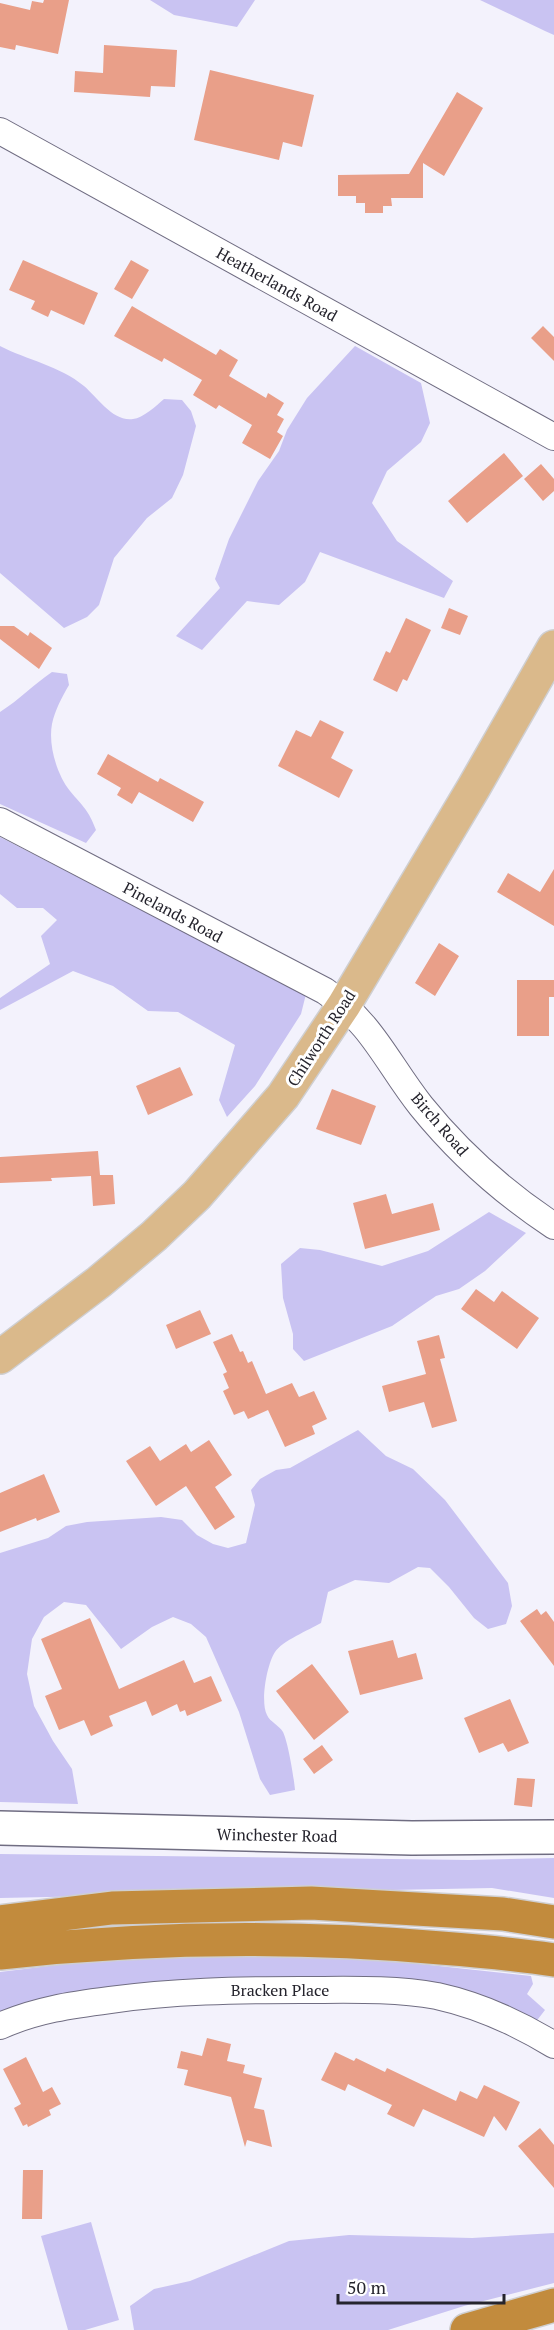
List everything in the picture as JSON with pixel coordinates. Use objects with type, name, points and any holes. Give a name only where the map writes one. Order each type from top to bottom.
[{"type":"highway","points":[[0,1923],[112,1908],[311,1903],[503,1914],[554,1922]]},
{"type":"highway","points":[[0,1953],[67,1946],[230,1939],[320,1940],[408,1945],[554,1960]]},
{"type":"highway","points":[[466,2330],[554,2306]]},
{"type":"main road","name":"Chilworth Road","points":[[0,1357],[99,1282],[154,1236],[197,1195],[283,1096],[344,1005],[474,787],[554,647]]},
{"type":"street","name":"Heatherlands Road","points":[[0,131],[554,437]]},
{"type":"street","name":"Pinelands Road","points":[[0,821],[325,991],[344,1005]]},
{"type":"street","name":"Birch Road","points":[[344,1005],[363,1023],[420,1105],[456,1146],[516,1201],[554,1226]]},
{"type":"street","name":"Winchester Road","points":[[0,1828],[412,1839],[554,1837]]},
{"type":"street","name":"Bracken Place","points":[[0,2026],[51,2008],[143,1995],[249,1990],[387,1990],[461,2002],[516,2024],[554,2045]]},
{"type":"shaded area","points":[[150,0],[255,0],[237,27],[174,15]]},
{"type":"shaded area","points":[[480,0],[554,0],[554,35],[545,31]]},
{"type":"shaded area","points":[[0,346],[65,373],[84,386],[106,408],[119,417],[137,418],[164,399],[182,400],[191,411],[196,426],[183,475],[172,498],[147,518],[114,558],[99,605],[87,617],[64,628],[0,573]]},
{"type":"shaded area","points":[[355,346],[421,383],[430,423],[421,442],[387,471],[372,503],[397,541],[453,581],[444,598],[320,552],[305,582],[279,605],[247,601],[202,650],[176,636],[220,588],[215,579],[229,539],[258,481],[279,451],[287,430],[307,398]]},
{"type":"shaded area","points":[[52,672],[67,674],[69,685],[53,719],[51,741],[61,777],[88,813],[96,830],[86,843],[0,804],[0,712]]},
{"type":"shaded area","points":[[0,837],[306,994],[301,1014],[255,1086],[227,1117],[219,1100],[235,1045],[178,1012],[148,1011],[113,986],[73,971],[0,1010],[0,998],[50,964],[41,936],[57,920],[43,908],[17,908],[0,894]]},
{"type":"shaded area","points":[[489,1212],[526,1233],[485,1271],[459,1289],[436,1296],[392,1326],[304,1361],[293,1349],[293,1334],[283,1298],[281,1264],[300,1248],[320,1250],[382,1266],[428,1251]]},
{"type":"shaded area","points":[[358,1430],[386,1456],[413,1469],[445,1500],[508,1583],[512,1606],[506,1624],[488,1629],[474,1618],[430,1568],[418,1567],[389,1583],[355,1580],[328,1592],[321,1623],[278,1648],[269,1665],[264,1693],[265,1709],[268,1717],[285,1737],[295,1790],[270,1795],[260,1779],[239,1712],[206,1637],[191,1624],[173,1617],[152,1627],[121,1649],[86,1605],[64,1602],[44,1617],[32,1639],[27,1674],[34,1706],[53,1741],[72,1769],[78,1804],[0,1802],[0,1553],[48,1538],[66,1526],[87,1522],[161,1517],[182,1520],[197,1535],[213,1544],[228,1548],[246,1543],[255,1505],[251,1490],[260,1479],[276,1470],[290,1468]]},
{"type":"shaded area","points":[[0,1854],[469,1860],[554,1858],[554,1898],[492,1888],[0,1898]]},
{"type":"shaded area","points":[[146,1954],[347,1956],[531,1976],[533,1984],[527,1994],[545,2010],[535,2023],[338,1981],[0,2016],[0,1972]]},
{"type":"shaded area","points":[[91,2222],[119,2320],[85,2330],[68,2330],[41,2236]]},
{"type":"shaded area","points":[[554,2233],[554,2283],[464,2306],[388,2330],[134,2330],[130,2306],[154,2289],[190,2281],[289,2241],[349,2235],[472,2238]]},
{"type":"building","points":[[44,0],[69,0],[58,54],[16,45],[15,50],[0,47],[0,3],[30,10],[32,1],[43,3]]},
{"type":"building","points":[[104,45],[177,50],[175,87],[151,86],[150,97],[74,92],[75,71],[103,73]]},
{"type":"building","points":[[210,70],[314,95],[302,147],[283,142],[279,160],[194,140]]},
{"type":"building","points":[[457,92],[483,108],[444,176],[423,163],[423,198],[391,198],[392,206],[383,206],[383,213],[365,213],[365,203],[356,203],[356,196],[338,196],[338,175],[409,174]]},
{"type":"building","points":[[23,260],[98,293],[84,325],[51,310],[48,317],[31,309],[35,301],[9,290]]},
{"type":"building","points":[[131,260],[149,270],[132,299],[114,289]]},
{"type":"building","points":[[132,306],[216,355],[220,349],[238,360],[229,376],[266,398],[268,393],[284,403],[277,415],[284,419],[277,432],[283,436],[270,459],[242,443],[252,425],[219,405],[216,409],[193,395],[202,380],[164,358],[162,362],[114,336]]},
{"type":"building","points":[[543,326],[554,337],[554,361],[531,338]]},
{"type":"building","points":[[504,453],[523,476],[467,523],[448,501]]},
{"type":"building","points":[[541,464],[554,479],[554,491],[543,501],[524,479]]},
{"type":"building","points":[[449,608],[468,616],[460,635],[441,628]]},
{"type":"building","points":[[406,618],[431,630],[407,681],[403,679],[397,692],[373,680],[386,651],[390,653]]},
{"type":"building","points":[[0,626],[14,626],[28,636],[30,632],[52,648],[39,669],[0,639]]},
{"type":"building","points":[[320,720],[344,732],[331,758],[353,770],[339,798],[278,766],[296,730],[311,737]]},
{"type":"building","points":[[108,754],[158,782],[160,778],[204,802],[193,822],[139,792],[132,804],[117,795],[121,788],[97,774]]},
{"type":"building","points":[[554,869],[554,926],[497,892],[508,873],[540,892]]},
{"type":"building","points":[[439,943],[459,956],[435,996],[415,983]]},
{"type":"building","points":[[517,980],[554,980],[554,997],[549,997],[549,1036],[517,1036]]},
{"type":"building","points":[[180,1067],[193,1095],[148,1115],[136,1086]]},
{"type":"building","points":[[332,1089],[376,1106],[361,1145],[316,1129]]},
{"type":"building","points":[[98,1151],[100,1175],[113,1175],[115,1204],[93,1206],[91,1176],[51,1178],[52,1181],[0,1183],[0,1157]]},
{"type":"building","points":[[386,1194],[392,1214],[433,1203],[440,1230],[365,1249],[353,1203]]},
{"type":"building","points":[[476,1289],[494,1302],[502,1291],[539,1318],[517,1349],[461,1309]]},
{"type":"building","points":[[200,1310],[211,1334],[176,1349],[166,1325]]},
{"type":"building","points":[[232,1334],[248,1363],[252,1361],[266,1394],[292,1383],[299,1397],[314,1391],[327,1419],[312,1426],[315,1434],[285,1447],[268,1410],[248,1419],[244,1411],[234,1415],[223,1391],[229,1388],[223,1374],[227,1372],[213,1342]]},
{"type":"building","points":[[439,1335],[445,1358],[440,1359],[457,1421],[432,1428],[424,1402],[389,1412],[382,1386],[426,1374],[417,1341]]},
{"type":"building","points":[[209,1440],[232,1475],[215,1487],[235,1517],[215,1530],[186,1486],[156,1506],[126,1461],[150,1446],[160,1461],[186,1444],[191,1452]]},
{"type":"building","points":[[44,1474],[60,1512],[37,1521],[36,1518],[0,1532],[0,1493]]},
{"type":"building","points":[[537,1609],[541,1615],[546,1611],[554,1622],[554,1666],[520,1621]]},
{"type":"building","points":[[90,1618],[119,1689],[184,1660],[194,1683],[211,1676],[222,1701],[187,1716],[185,1710],[180,1712],[177,1704],[152,1716],[146,1701],[109,1716],[113,1726],[91,1736],[84,1720],[59,1730],[45,1696],[62,1689],[41,1639]]},
{"type":"building","points":[[393,1640],[398,1658],[416,1653],[423,1679],[360,1695],[348,1651]]},
{"type":"building","points":[[312,1664],[349,1712],[314,1740],[276,1691]]},
{"type":"building","points":[[510,1699],[529,1743],[508,1752],[503,1743],[479,1753],[464,1718]]},
{"type":"building","points":[[322,1745],[333,1760],[314,1774],[303,1759]]},
{"type":"building","points":[[517,1778],[535,1779],[532,1807],[514,1805]]},
{"type":"building","points":[[207,2038],[231,2044],[227,2061],[245,2065],[243,2073],[262,2078],[254,2108],[264,2110],[272,2147],[247,2140],[245,2147],[231,2097],[184,2085],[188,2070],[177,2068],[181,2051],[202,2056]]},
{"type":"building","points":[[335,2052],[354,2061],[356,2058],[385,2072],[387,2068],[456,2101],[460,2091],[477,2099],[484,2085],[520,2102],[506,2131],[494,2116],[484,2137],[423,2109],[414,2127],[387,2114],[392,2105],[348,2084],[345,2091],[321,2080]]},
{"type":"building","points":[[26,2057],[43,2092],[52,2087],[61,2104],[49,2110],[51,2115],[28,2127],[27,2124],[23,2126],[14,2108],[21,2104],[3,2069]]},
{"type":"building","points":[[540,2128],[554,2145],[554,2188],[518,2146]]},
{"type":"building","points":[[23,2170],[43,2170],[42,2219],[22,2219]]}]
